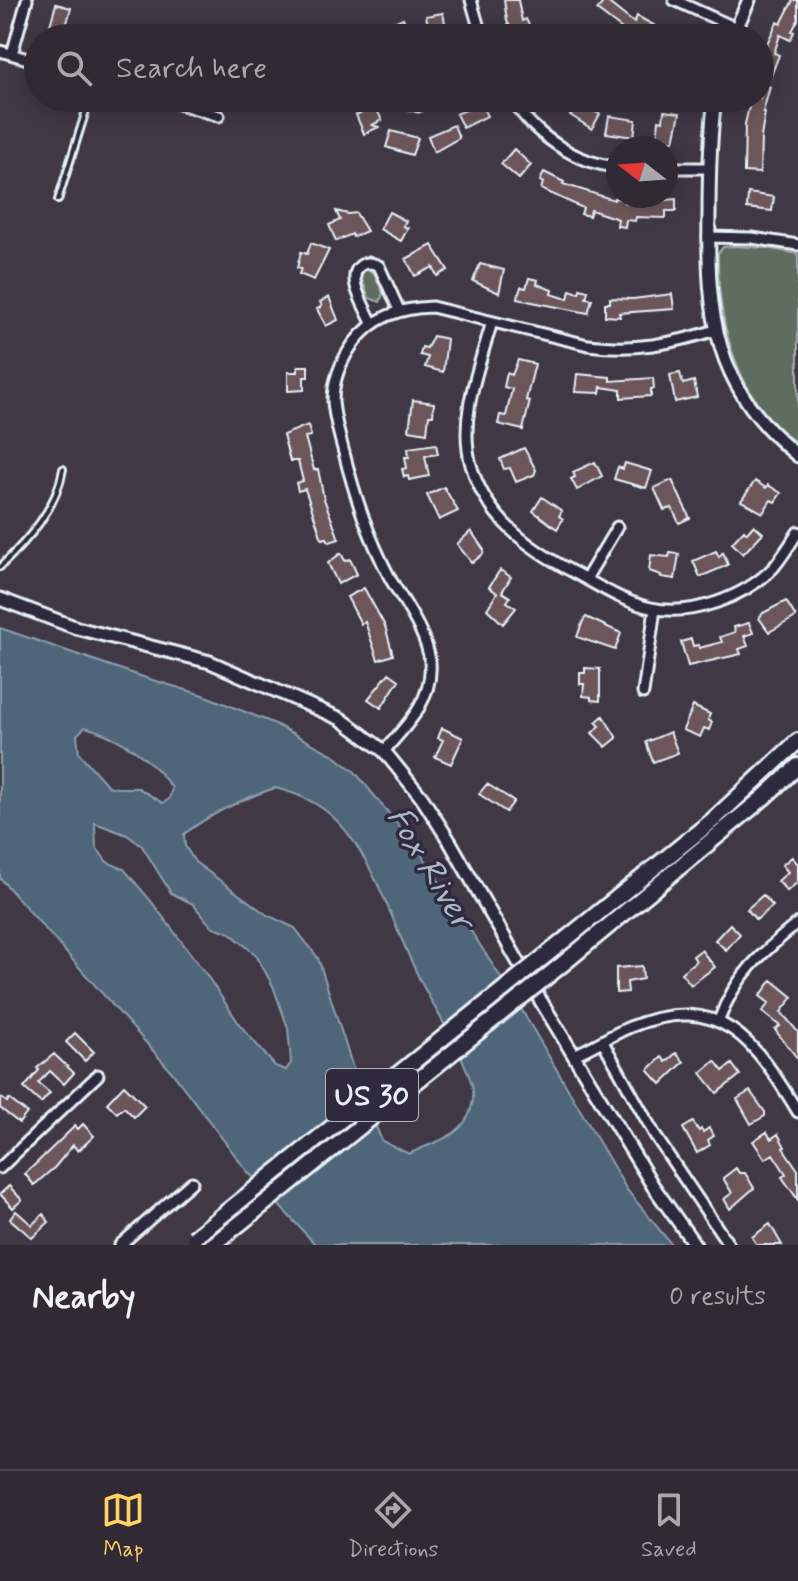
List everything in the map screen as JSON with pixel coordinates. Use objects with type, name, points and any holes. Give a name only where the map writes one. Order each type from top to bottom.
[{"type":"main road","name":"US 30","points":[[190,1242],[713,820],[798,741]]},
{"type":"main road","name":"US 30","points":[[213,1245],[565,962],[798,766]]},
{"type":"street","points":[[12,54],[27,0]]},
{"type":"street","points":[[471,0],[478,24]]},
{"type":"street","points":[[674,0],[718,24]]},
{"type":"street","points":[[738,24],[749,0]]},
{"type":"street","points":[[0,51],[24,58]]},
{"type":"street","points":[[206,112],[219,116]]},
{"type":"street","points":[[523,112],[543,135],[574,154],[606,163]]},
{"type":"street","points":[[714,112],[708,237],[709,293],[716,330],[731,375],[746,402],[776,438],[798,456]]},
{"type":"street","points":[[678,168],[709,168]]},
{"type":"street","points":[[708,237],[752,238],[798,245]]},
{"type":"street","points":[[372,323],[355,281],[355,272],[363,264],[379,266],[399,310]]},
{"type":"street","points":[[384,751],[424,700],[430,659],[421,634],[362,519],[336,420],[335,388],[343,361],[358,338],[372,323],[399,310],[432,307],[588,345],[613,348],[646,348],[716,330]]},
{"type":"street","points":[[492,322],[474,385],[467,431],[468,451],[477,481],[497,515],[522,542],[623,598],[655,609],[695,608],[738,593],[773,567],[798,532]]},
{"type":"street","points":[[586,579],[617,527]]},
{"type":"street","points":[[0,599],[77,628],[210,662],[341,719],[384,751],[422,798],[450,842],[653,1186],[695,1245]]},
{"type":"street","points":[[643,693],[655,609]]},
{"type":"street","points":[[719,1020],[735,984],[746,969],[798,923]]},
{"type":"street","points":[[574,1055],[649,1020],[703,1016],[719,1020],[738,1033],[772,1069],[798,1112]]},
{"type":"street","points":[[603,1042],[656,1137],[729,1245]]},
{"type":"street","points":[[0,1168],[98,1075]]},
{"type":"street","points":[[120,1245],[192,1182]]},
{"type":"lane","points":[[58,200],[86,112]]},
{"type":"lane","points":[[0,567],[37,527],[57,491],[63,469]]},
{"type":"green space","points":[[723,247],[798,254],[798,444],[760,406],[735,359],[722,306],[718,253]]},
{"type":"green space","points":[[364,269],[374,273],[383,293],[380,302],[369,298],[360,274]]},
{"type":"water","points":[[0,628],[203,695],[273,723],[332,754],[355,772],[419,850],[523,1012],[627,1190],[672,1245],[316,1245],[247,1171],[171,1071],[0,878]],"holes":[[[85,727],[123,743],[144,758],[172,788],[169,799],[163,803],[138,788],[108,786],[79,753],[77,735]],[[275,788],[286,791],[323,809],[346,831],[368,865],[420,980],[462,1058],[472,1085],[472,1103],[467,1119],[446,1138],[409,1154],[382,1141],[358,1084],[318,958],[295,928],[267,915],[195,862],[185,846],[184,834],[195,826],[227,807]],[[95,823],[127,835],[142,846],[171,893],[193,904],[211,926],[230,933],[256,955],[273,986],[288,1028],[291,1063],[286,1070],[275,1066],[240,1025],[206,974],[124,869],[107,862],[96,847]]]},
{"type":"pier","points":[[505,977],[523,1005],[457,1058],[441,1028]]},
{"type":"pier","points":[[365,1090],[378,1122],[274,1206],[251,1181]]},
{"type":"building","points":[[504,0],[518,0],[522,21],[526,19],[528,24],[509,24]]},
{"type":"building","points":[[605,0],[634,23],[637,16],[652,24],[615,24],[597,10]]},
{"type":"building","points":[[793,0],[798,0],[798,20],[794,32],[790,40],[780,35],[774,53],[774,28],[777,22],[781,24]]},
{"type":"building","points":[[56,4],[71,8],[67,24],[50,24]]},
{"type":"building","points":[[443,13],[445,24],[428,24],[426,16]]},
{"type":"building","points":[[378,112],[382,120],[372,125],[379,127],[364,134],[356,115]]},
{"type":"building","points":[[485,112],[487,116],[463,128],[456,114]]},
{"type":"building","points":[[572,112],[600,114],[592,129],[570,115]]},
{"type":"building","points":[[664,112],[680,113],[675,136],[657,136],[659,120],[663,121]]},
{"type":"building","points":[[748,112],[765,112],[760,173],[744,172]]},
{"type":"building","points":[[609,116],[636,120],[634,136],[606,133]]},
{"type":"building","points":[[454,125],[459,138],[434,152],[428,136]]},
{"type":"building","points":[[391,131],[418,138],[412,155],[386,147]]},
{"type":"building","points":[[514,149],[531,165],[519,179],[501,164]]},
{"type":"building","points":[[544,172],[563,184],[606,197],[606,208],[676,208],[676,211],[666,211],[666,218],[636,217],[635,221],[626,220],[625,227],[617,226],[618,219],[591,210],[589,216],[581,214],[583,208],[541,189],[543,183],[540,181]]},
{"type":"building","points":[[748,193],[774,197],[772,211],[747,208]]},
{"type":"building","points":[[336,211],[356,213],[367,231],[336,241],[329,225],[340,220]]},
{"type":"building","points":[[389,212],[406,221],[403,226],[408,228],[401,241],[380,229]]},
{"type":"building","points":[[311,243],[329,250],[314,280],[299,274],[301,269],[297,268],[301,252],[307,254]]},
{"type":"building","points":[[432,245],[448,270],[437,276],[433,267],[415,276],[406,259]]},
{"type":"building","points":[[480,264],[504,270],[499,293],[473,281]]},
{"type":"building","points":[[529,278],[552,290],[551,294],[568,299],[570,290],[579,293],[580,289],[588,291],[586,298],[592,299],[588,313],[517,299],[521,287],[526,288]]},
{"type":"building","points":[[672,294],[674,309],[619,313],[620,317],[605,316],[605,303],[610,303],[610,298],[633,299]]},
{"type":"building","points":[[329,297],[338,320],[326,326],[317,309],[322,306],[320,302]]},
{"type":"building","points":[[433,336],[447,339],[443,372],[425,367],[428,357],[420,355],[422,347],[427,348]]},
{"type":"building","points":[[518,360],[535,364],[526,400],[530,401],[523,430],[498,424],[500,415],[506,416],[512,389],[504,387],[507,373],[512,375]]},
{"type":"building","points":[[298,366],[308,366],[304,390],[288,391],[288,372],[298,372]]},
{"type":"building","points":[[680,373],[683,384],[694,381],[697,397],[675,402],[670,375]]},
{"type":"building","points":[[577,374],[610,377],[610,381],[653,378],[654,389],[651,389],[651,396],[621,398],[621,390],[601,387],[600,393],[575,392]]},
{"type":"building","points":[[413,400],[434,403],[427,433],[409,430]]},
{"type":"building","points":[[308,425],[311,436],[305,437],[339,539],[329,542],[327,538],[322,539],[305,489],[298,491],[296,483],[303,481],[298,461],[290,461],[283,435]]},
{"type":"building","points":[[436,444],[438,454],[425,456],[429,476],[409,480],[408,476],[404,477],[402,469],[407,468],[405,457],[409,457],[408,448]]},
{"type":"building","points":[[524,448],[536,470],[534,475],[516,482],[510,468],[504,469],[500,459]]},
{"type":"building","points":[[595,462],[602,476],[577,490],[571,479],[575,477],[573,472]]},
{"type":"building","points":[[625,463],[652,471],[646,488],[614,479],[618,467],[623,469]]},
{"type":"building","points":[[672,480],[690,518],[679,523],[672,508],[664,510],[654,488]]},
{"type":"building","points":[[755,481],[781,493],[775,502],[771,500],[763,513],[741,501]]},
{"type":"building","points":[[444,487],[458,511],[439,520],[427,495]]},
{"type":"building","points":[[542,497],[562,511],[559,516],[563,519],[557,529],[533,511]]},
{"type":"building","points":[[754,525],[763,533],[743,554],[732,543],[744,530],[747,533]]},
{"type":"building","points":[[471,531],[484,550],[472,563],[457,544]]},
{"type":"building","points":[[716,551],[719,557],[723,552],[728,565],[700,577],[693,561]]},
{"type":"building","points":[[341,553],[345,561],[350,559],[357,574],[338,584],[328,563]]},
{"type":"building","points":[[670,553],[679,554],[675,579],[649,571],[651,555],[669,557]]},
{"type":"building","points":[[500,570],[511,577],[502,592],[510,597],[507,602],[516,608],[503,624],[487,609],[497,593],[489,587]]},
{"type":"building","points":[[364,588],[385,626],[393,655],[378,660],[365,622],[361,624],[347,597]]},
{"type":"building","points":[[786,601],[796,617],[769,632],[759,618]]},
{"type":"building","points":[[586,617],[621,633],[615,650],[577,637]]},
{"type":"building","points":[[749,623],[753,633],[744,636],[748,646],[739,649],[741,654],[688,666],[681,642],[691,639],[693,646],[698,645],[699,648],[722,642],[720,637],[735,632],[734,627]]},
{"type":"building","points":[[585,668],[600,669],[600,701],[583,696],[584,684],[580,684],[580,673],[585,673]]},
{"type":"building","points":[[389,673],[399,680],[381,708],[368,699]]},
{"type":"building","points":[[693,706],[710,714],[708,720],[712,722],[709,730],[704,728],[700,737],[683,730]]},
{"type":"building","points":[[603,716],[617,738],[606,747],[592,733],[600,726],[596,722]]},
{"type":"building","points":[[442,728],[463,738],[451,764],[435,757],[443,740],[438,738]]},
{"type":"building","points":[[670,732],[678,753],[653,762],[646,742]]},
{"type":"building","points":[[487,784],[514,801],[506,812],[479,794]]},
{"type":"building","points":[[792,857],[798,864],[798,882],[787,891],[778,881],[788,872],[782,865]]},
{"type":"building","points":[[763,895],[773,906],[756,920],[747,909]]},
{"type":"building","points":[[730,924],[740,934],[726,950],[715,940]]},
{"type":"building","points":[[701,950],[715,967],[691,985],[681,973],[696,961],[693,956]]},
{"type":"building","points":[[642,966],[643,979],[627,982],[628,992],[616,993],[616,968]]},
{"type":"building","points":[[772,980],[793,997],[781,1012],[798,1032],[798,1059],[775,1030],[780,1026],[762,1012],[769,1003],[760,996]]},
{"type":"building","points":[[75,1033],[94,1052],[85,1061],[66,1042]]},
{"type":"building","points":[[676,1053],[684,1062],[661,1084],[648,1070],[662,1057],[666,1062]]},
{"type":"building","points":[[54,1054],[74,1073],[64,1084],[50,1071],[38,1083],[50,1093],[41,1103],[24,1088],[39,1070],[37,1068]]},
{"type":"building","points":[[715,1061],[723,1071],[732,1064],[740,1075],[717,1093],[701,1073]]},
{"type":"building","points":[[124,1085],[145,1106],[134,1117],[124,1107],[117,1113],[107,1103]]},
{"type":"building","points":[[750,1091],[765,1112],[765,1116],[751,1124],[737,1099]]},
{"type":"building","points":[[0,1097],[7,1102],[9,1099],[27,1113],[19,1123],[0,1108]]},
{"type":"building","points":[[693,1122],[699,1131],[709,1128],[714,1136],[708,1140],[710,1145],[697,1153],[683,1128]]},
{"type":"building","points":[[83,1124],[94,1136],[78,1151],[73,1145],[55,1167],[34,1185],[25,1174],[75,1126],[78,1129]]},
{"type":"building","points":[[767,1132],[771,1139],[778,1134],[783,1148],[798,1170],[798,1200],[782,1177],[786,1174],[773,1154],[765,1159],[753,1141]]},
{"type":"building","points":[[736,1168],[739,1173],[745,1173],[754,1188],[730,1209],[724,1199],[732,1193],[723,1178]]},
{"type":"building","points":[[9,1186],[22,1200],[13,1208],[0,1194]]},
{"type":"building","points":[[16,1211],[32,1225],[43,1214],[49,1222],[32,1238],[10,1219]]},
{"type":"building","points":[[770,1224],[782,1245],[757,1245],[752,1237]]},
{"type":"water label","name":"Fox River","points":[[432,867]]}]
